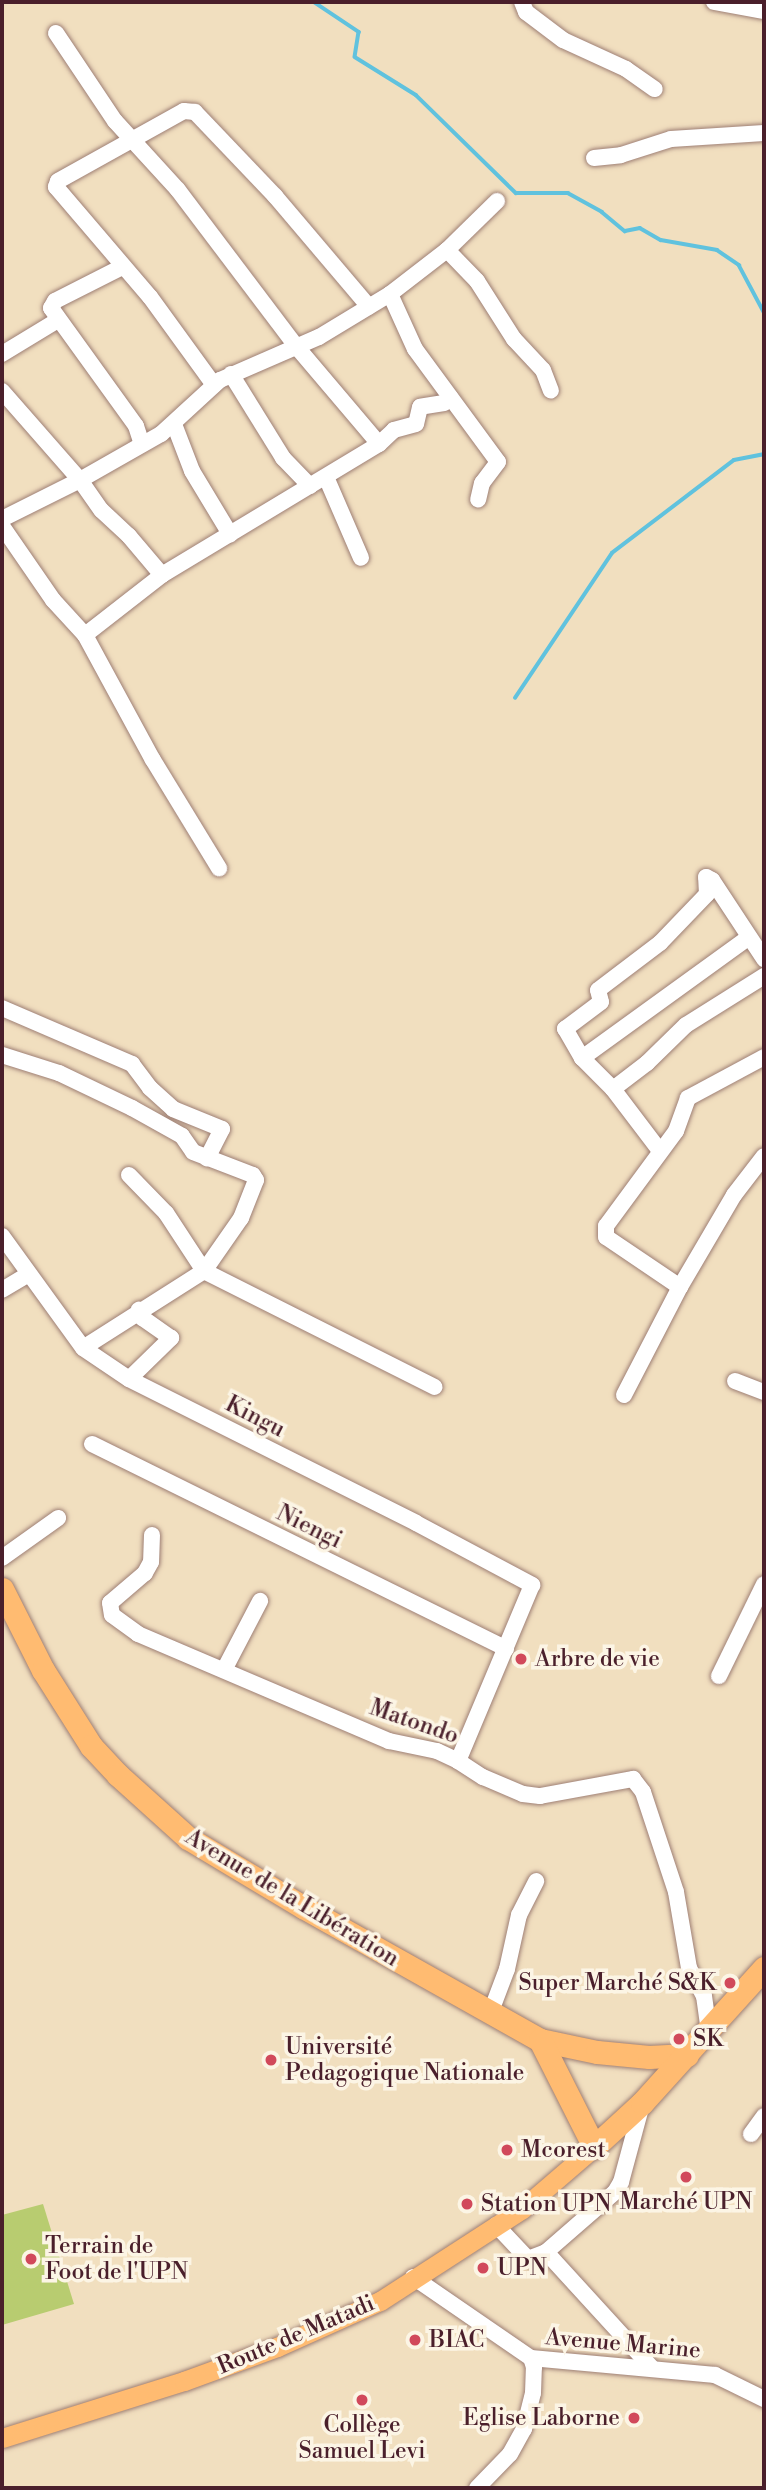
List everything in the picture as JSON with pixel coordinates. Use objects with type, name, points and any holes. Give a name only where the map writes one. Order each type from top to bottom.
[{"type":"highway","name":"Avenue de la Libération","points":[[2,1589],[43,1670],[73,1721],[118,1775],[188,1838],[303,1908],[540,2040],[597,2052],[649,2057],[687,2055]]},
{"type":"highway","points":[[540,2040],[594,2147],[642,2104],[764,1968]]},
{"type":"main road","name":"Route de Matadi","points":[[2,2438],[184,2381],[278,2347],[380,2301],[551,2186],[594,2147]]},
{"type":"street","points":[[522,2],[526,12],[563,40],[626,69],[655,89]]},
{"type":"street","points":[[721,2],[764,12]]},
{"type":"street","points":[[56,33],[130,139],[177,190],[296,346],[379,444]]},
{"type":"street","points":[[214,385],[150,297],[56,187],[58,181],[184,111],[195,112],[275,196],[369,307]]},
{"type":"street","points":[[594,158],[621,155],[671,139],[764,133]]},
{"type":"street","points":[[2,519],[80,480],[174,424],[214,385],[231,374],[296,346],[390,294],[447,250],[497,201]]},
{"type":"street","points":[[447,250],[477,281],[514,340],[543,370],[551,391]]},
{"type":"street","points":[[122,267],[55,301],[51,308],[128,414],[138,429],[142,444]]},
{"type":"street","points":[[390,294],[415,349],[498,463],[482,482],[478,500]]},
{"type":"street","points":[[2,354],[58,320]]},
{"type":"street","points":[[231,374],[283,458],[310,486]]},
{"type":"street","points":[[2,391],[80,480],[101,510],[129,536],[162,575]]},
{"type":"street","points":[[85,635],[162,575],[379,444],[394,430],[416,424],[420,407],[444,403],[450,397]]},
{"type":"street","points":[[174,424],[195,478],[230,534]]},
{"type":"street","points":[[326,477],[361,558]]},
{"type":"street","points":[[2,526],[53,600],[85,635],[147,750],[219,869]]},
{"type":"street","points":[[660,1151],[613,1089],[582,1058],[565,1029],[601,1002],[598,990],[660,943],[706,894],[706,877],[712,880],[764,959]]},
{"type":"street","points":[[582,1058],[749,937]]},
{"type":"street","points":[[613,1089],[647,1063],[687,1025],[764,976]]},
{"type":"street","points":[[2,1008],[132,1064],[150,1088],[173,1109],[222,1129],[207,1158]]},
{"type":"street","points":[[2,1055],[59,1073],[132,1108],[183,1136],[193,1152],[253,1175],[256,1185],[242,1218],[204,1271],[83,1348]]},
{"type":"street","points":[[680,1287],[611,1241],[604,1232],[676,1131],[688,1098],[764,1057]]},
{"type":"street","points":[[624,1395],[680,1287],[734,1195],[763,1161]]},
{"type":"street","points":[[130,1175],[166,1213],[204,1271],[435,1387]]},
{"type":"street","name":"Kingu","points":[[2,1236],[83,1348],[129,1379],[427,1528],[532,1585],[506,1650]]},
{"type":"street","points":[[2,1290],[29,1274]]},
{"type":"street","points":[[129,1379],[171,1338],[142,1318],[139,1310]]},
{"type":"street","points":[[735,1381],[764,1392]]},
{"type":"street","name":"Niengi","points":[[92,1444],[506,1650]]},
{"type":"street","points":[[2,1558],[58,1518]]},
{"type":"street","name":"Matondo","points":[[152,1535],[151,1562],[145,1573],[110,1603],[112,1615],[138,1634],[389,1741],[437,1751],[483,1777],[523,1794],[540,1796],[633,1779],[643,1792],[676,1892],[689,1968],[704,1996],[709,2031]]},
{"type":"street","points":[[719,1676],[760,1605],[764,1584]]},
{"type":"street","points":[[224,1670],[260,1601]]},
{"type":"street","points":[[458,1761],[506,1650]]},
{"type":"street","points":[[490,2014],[507,1969],[519,1915],[536,1881]]},
{"type":"street","points":[[496,2225],[528,2259],[545,2252],[615,2192],[621,2182],[642,2104]]},
{"type":"street","points":[[751,2134],[764,2116]]},
{"type":"street","points":[[545,2252],[651,2367]]},
{"type":"street","name":"Avenue Marine","points":[[413,2277],[531,2358],[715,2375],[764,2399]]},
{"type":"street","points":[[477,2488],[510,2454],[524,2429],[533,2393],[534,2367],[531,2358]]},
{"type":"green space","name":"Terrain de Foot de l'UPN","points":[[43,2204],[74,2304],[2,2325],[2,2215]]},
{"type":"waterway","points":[[314,2],[359,32],[355,57],[416,95],[516,193],[568,193],[602,212],[625,231],[640,228],[661,240],[717,250],[739,265],[764,312]]},
{"type":"waterway","points":[[515,698],[612,553],[734,460],[764,454]]},
{"type":"place","name":"Arbre de vie","points":[[521,1659]]},
{"type":"place","name":"Super Marché S&K","points":[[730,1983]]},
{"type":"place","name":"SK","points":[[679,2039]]},
{"type":"place","name":"Université Pedagogique Nationale","points":[[271,2060]]},
{"type":"place","name":"Mcorest","points":[[507,2150]]},
{"type":"place","name":"Marché UPN","points":[[686,2177]]},
{"type":"place","name":"Station UPN","points":[[467,2204]]},
{"type":"place","name":"Terrain de Foot de l'UPN","points":[[31,2259]]},
{"type":"place","name":"UPN","points":[[483,2268]]},
{"type":"place","name":"BIAC","points":[[415,2340]]},
{"type":"place","name":"Collège Samuel Levi","points":[[362,2400]]},
{"type":"place","name":"Eglise Laborne","points":[[634,2418]]}]
